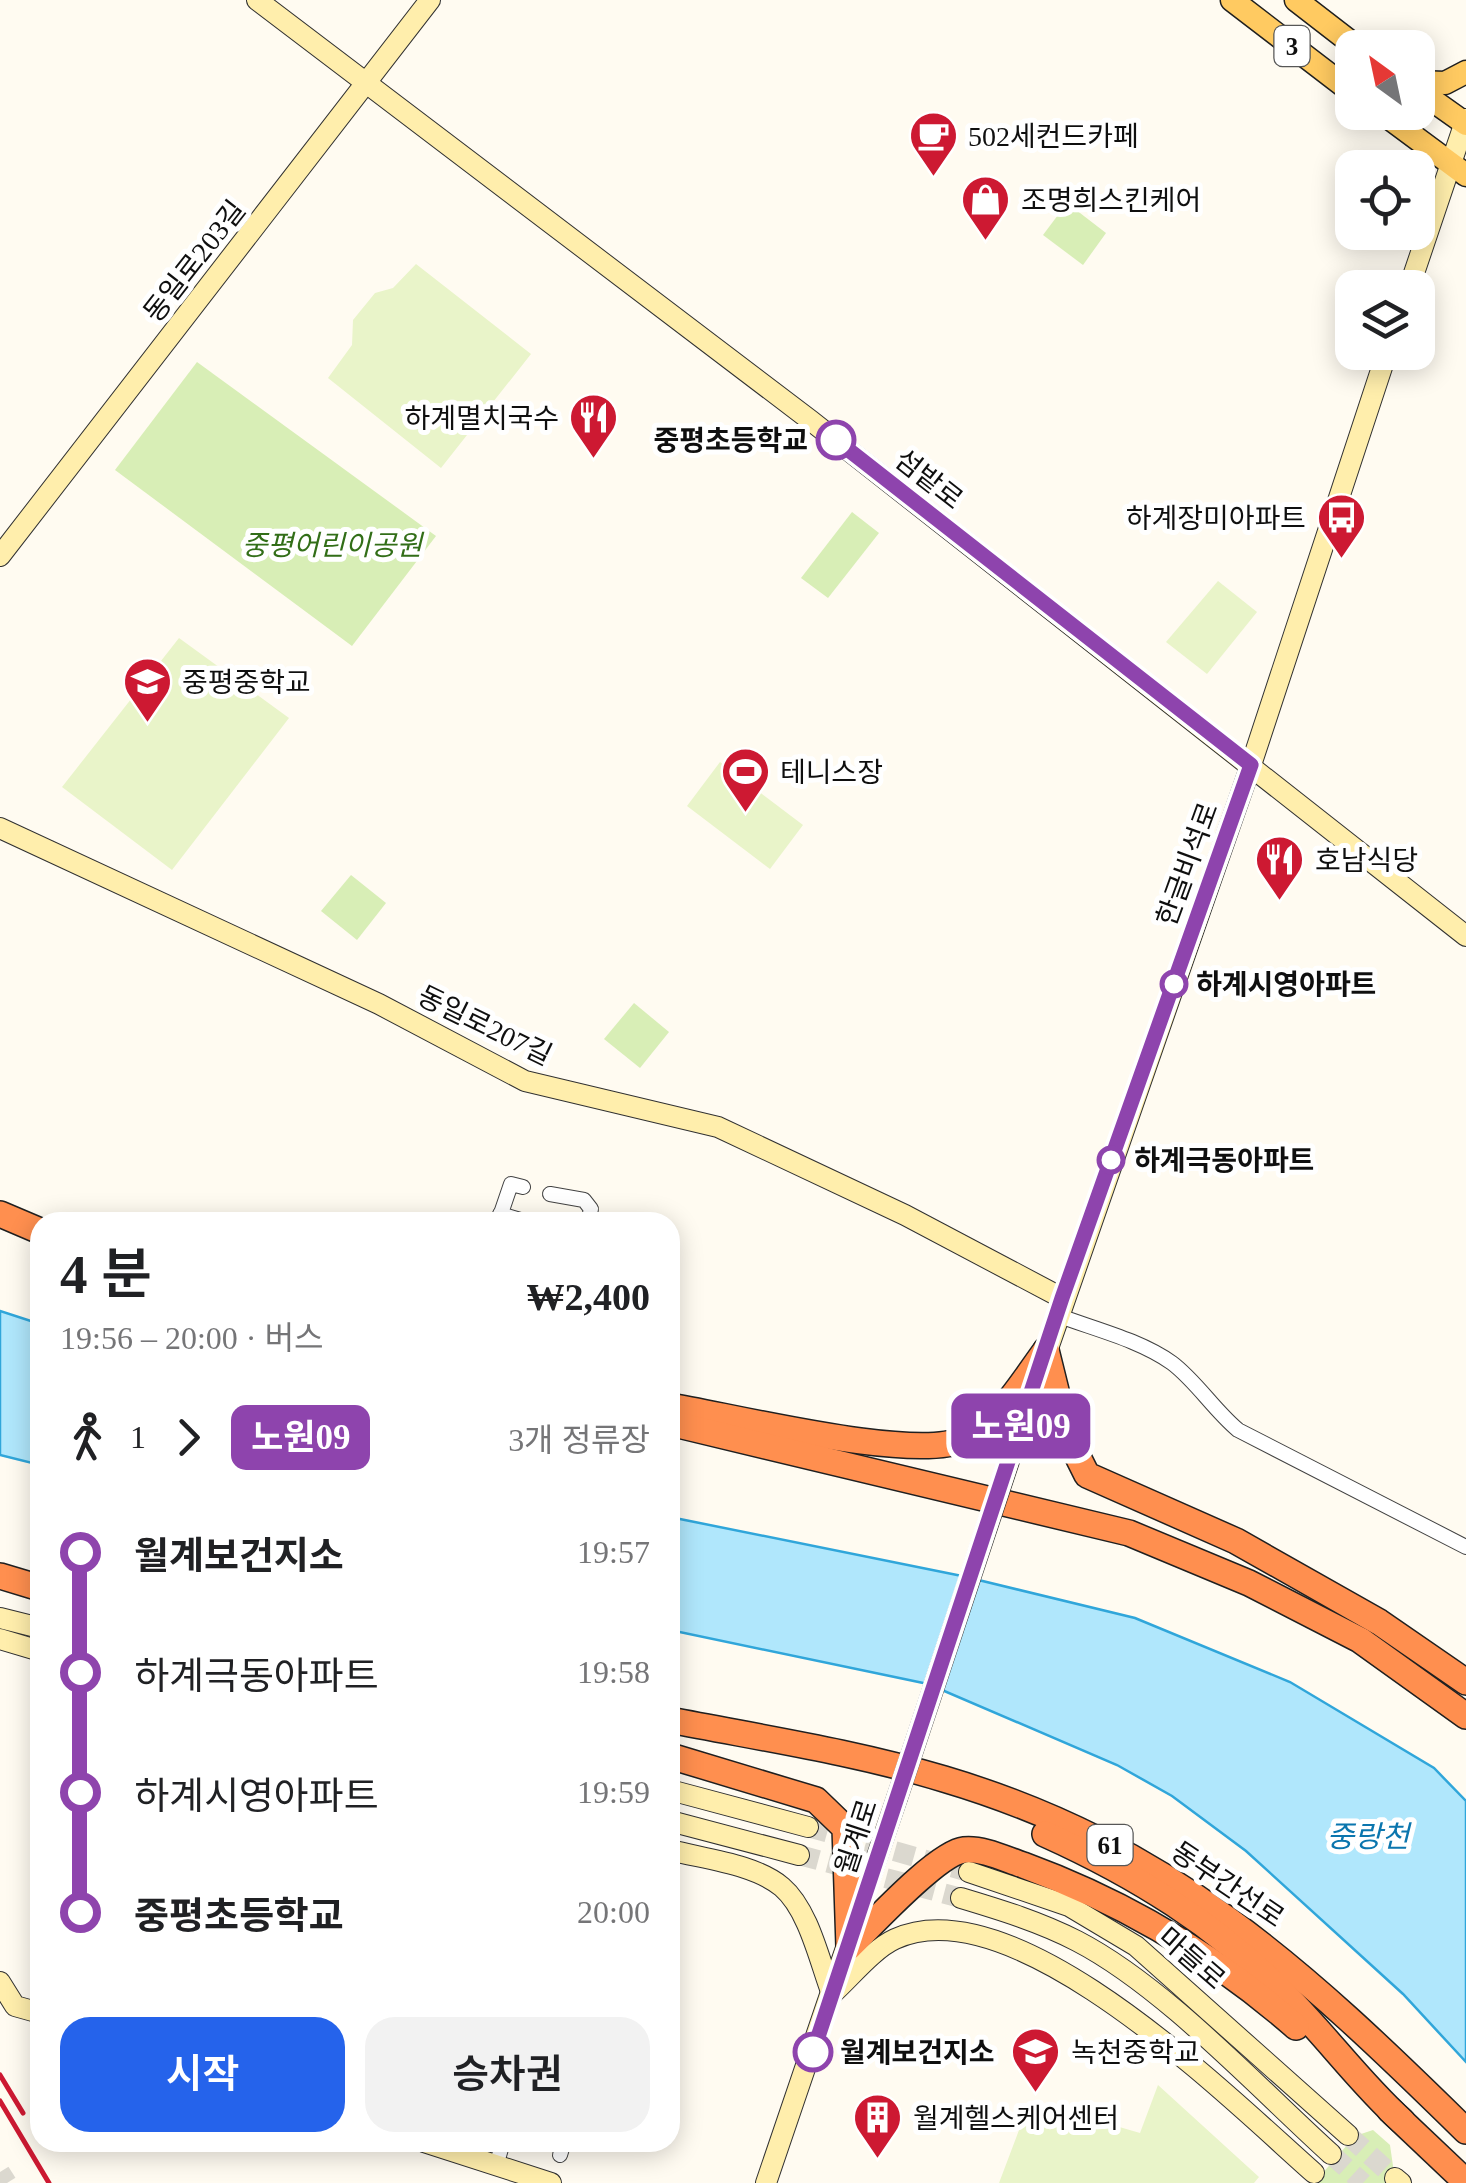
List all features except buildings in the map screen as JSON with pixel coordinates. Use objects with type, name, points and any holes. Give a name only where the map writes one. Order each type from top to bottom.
[{"type":"highway","points":[[0,1214],[30,1227]]},
{"type":"highway","points":[[680,1408],[886,1446],[934,1449],[964,1440],[990,1422],[1046,1350]]},
{"type":"highway","points":[[1046,1350],[1068,1435],[1086,1475],[1236,1541],[1379,1622],[1466,1682]]},
{"type":"highway","points":[[680,1425],[1129,1533],[1248,1583],[1360,1640],[1466,1716]]},
{"type":"highway","points":[[0,1576],[30,1585]]},
{"type":"highway","name":"동부간선로","points":[[680,1722],[943,1778],[1044,1815],[1116,1848],[1194,1894],[1283,1958],[1466,2131]]},
{"type":"highway","points":[[680,1734],[933,1792],[1034,1829],[1133,1877],[1246,1957],[1402,2121]]},
{"type":"highway","points":[[680,1759],[816,1800],[845,1828],[849,1947]]},
{"type":"highway","points":[[849,1947],[920,1878],[950,1856],[966,1850],[997,1856],[1106,1900],[1188,1945],[1262,1998],[1466,2182]]},
{"type":"main road","name":"섬밭로","points":[[257,0],[810,420],[1466,936]]},
{"type":"main road","name":"동일로203길","points":[[0,556],[430,0]]},
{"type":"main road","name":"3","points":[[1232,0],[1335,79]]},
{"type":"main road","name":"3","points":[[1296,0],[1335,30]]},
{"type":"main road","points":[[1435,83],[1445,83],[1466,72]]},
{"type":"main road","points":[[1416,270],[1458,169],[1465,122],[1435,102]]},
{"type":"main road","points":[[1405,130],[1458,169]]},
{"type":"main road","name":"한글비석로","points":[[1013,1450],[1251,765],[1382,370]]},
{"type":"main road","name":"동일로207길","points":[[0,828],[378,1004],[525,1081],[718,1128],[905,1215],[1060,1306]]},
{"type":"main road","name":"월계로","points":[[766,2183],[849,1947],[1013,1450]]},
{"type":"main road","points":[[0,1618],[30,1626]]},
{"type":"main road","points":[[0,1638],[30,1648]]},
{"type":"main road","points":[[680,1793],[808,1826]]},
{"type":"main road","points":[[680,1824],[798,1855]]},
{"type":"main road","points":[[680,1853],[752,1873],[783,1888],[799,1912],[832,1994],[895,1939],[951,1930],[1038,1956],[1114,2002],[1314,2172]]},
{"type":"main road","name":"마들로","points":[[969,1872],[1069,1906],[1136,1946],[1348,2135]]},
{"type":"main road","name":"마들로","points":[[961,1898],[1028,1918],[1080,1942],[1134,1976],[1331,2154]]},
{"type":"main road","points":[[0,1982],[15,2006],[30,2011]]},
{"type":"main road","points":[[454,2152],[551,2183]]},
{"type":"street","points":[[501,1212],[511,1184],[523,1187]]},
{"type":"street","points":[[550,1194],[584,1200],[590,1212]]},
{"type":"street","points":[[1060,1306],[1176,1366],[1210,1407],[1238,1430],[1466,1547]]},
{"type":"street","points":[[496,2166],[501,2152]]},
{"type":"green space","points":[[1067,203],[1106,233],[1083,265],[1043,235]]},
{"type":"green space","points":[[416,264],[531,354],[441,468],[328,378],[352,345],[353,320],[375,293],[393,288]]},
{"type":"green space","name":"중평어린이공원","points":[[197,362],[436,536],[352,646],[115,470]]},
{"type":"green space","points":[[852,512],[879,533],[828,598],[801,578]]},
{"type":"green space","points":[[1218,581],[1257,612],[1207,674],[1166,642]]},
{"type":"green space","points":[[179,638],[289,718],[172,870],[62,787]]},
{"type":"green space","name":"테니스장","points":[[720,762],[803,825],[770,869],[687,806]]},
{"type":"green space","points":[[351,875],[386,903],[357,940],[321,911]]},
{"type":"green space","points":[[634,1003],[669,1032],[640,1068],[604,1039]]},
{"type":"green space","points":[[1158,2085],[1259,2177],[1254,2183],[999,2183],[1030,2101],[1140,2133]]},
{"type":"green space","points":[[1373,2130],[1390,2145],[1394,2173],[1386,2183],[1314,2183],[1355,2136]]},
{"type":"water","points":[[0,1311],[30,1321],[30,1462],[0,1455]]},
{"type":"water","name":"중랑천","points":[[680,1519],[962,1576],[1135,1618],[1290,1682],[1434,1768],[1466,1801],[1466,2062],[1403,1994],[1246,1851],[1172,1796],[1117,1765],[928,1684],[680,1632]]},
{"type":"tunnel","points":[[808,1827],[969,1872]]},
{"type":"tunnel","points":[[799,1855],[961,1898]]},
{"type":"tunnel","points":[[1348,2135],[1395,2178]]},
{"type":"tunnel","points":[[1331,2154],[1363,2183]]},
{"type":"tunnel","points":[[0,2172],[7,2183]]},
{"type":"railway","points":[[0,2075],[23,2113]]},
{"type":"railway","points":[[0,2101],[30,2151]]},
{"type":"railway","points":[[30,2152],[49,2183]]},
{"type":"bus line","name":"노원09","points":[[813,2052],[1062,1298],[1251,765],[836,440]]},
{"type":"place","name":"502세컨드카페","points":[[933,178]]},
{"type":"place","name":"조명희스킨케어","points":[[986,242]]},
{"type":"place","name":"중평초등학교","points":[[836,440]]},
{"type":"place","name":"하계멸치국수","points":[[594,460]]},
{"type":"place","name":"하계장미아파트","points":[[1341,560]]},
{"type":"place","name":"중평중학교","points":[[147,724]]},
{"type":"place","name":"테니스장","points":[[745,814]]},
{"type":"place","name":"호남식당","points":[[1280,902]]},
{"type":"place","name":"하계시영아파트","points":[[1174,984]]},
{"type":"place","name":"하계극동아파트","points":[[1111,1160]]},
{"type":"place","name":"월계보건지소","points":[[813,2052]]},
{"type":"place","name":"녹천중학교","points":[[1036,2094]]},
{"type":"place","name":"월계헬스케어센터","points":[[878,2160]]}]
